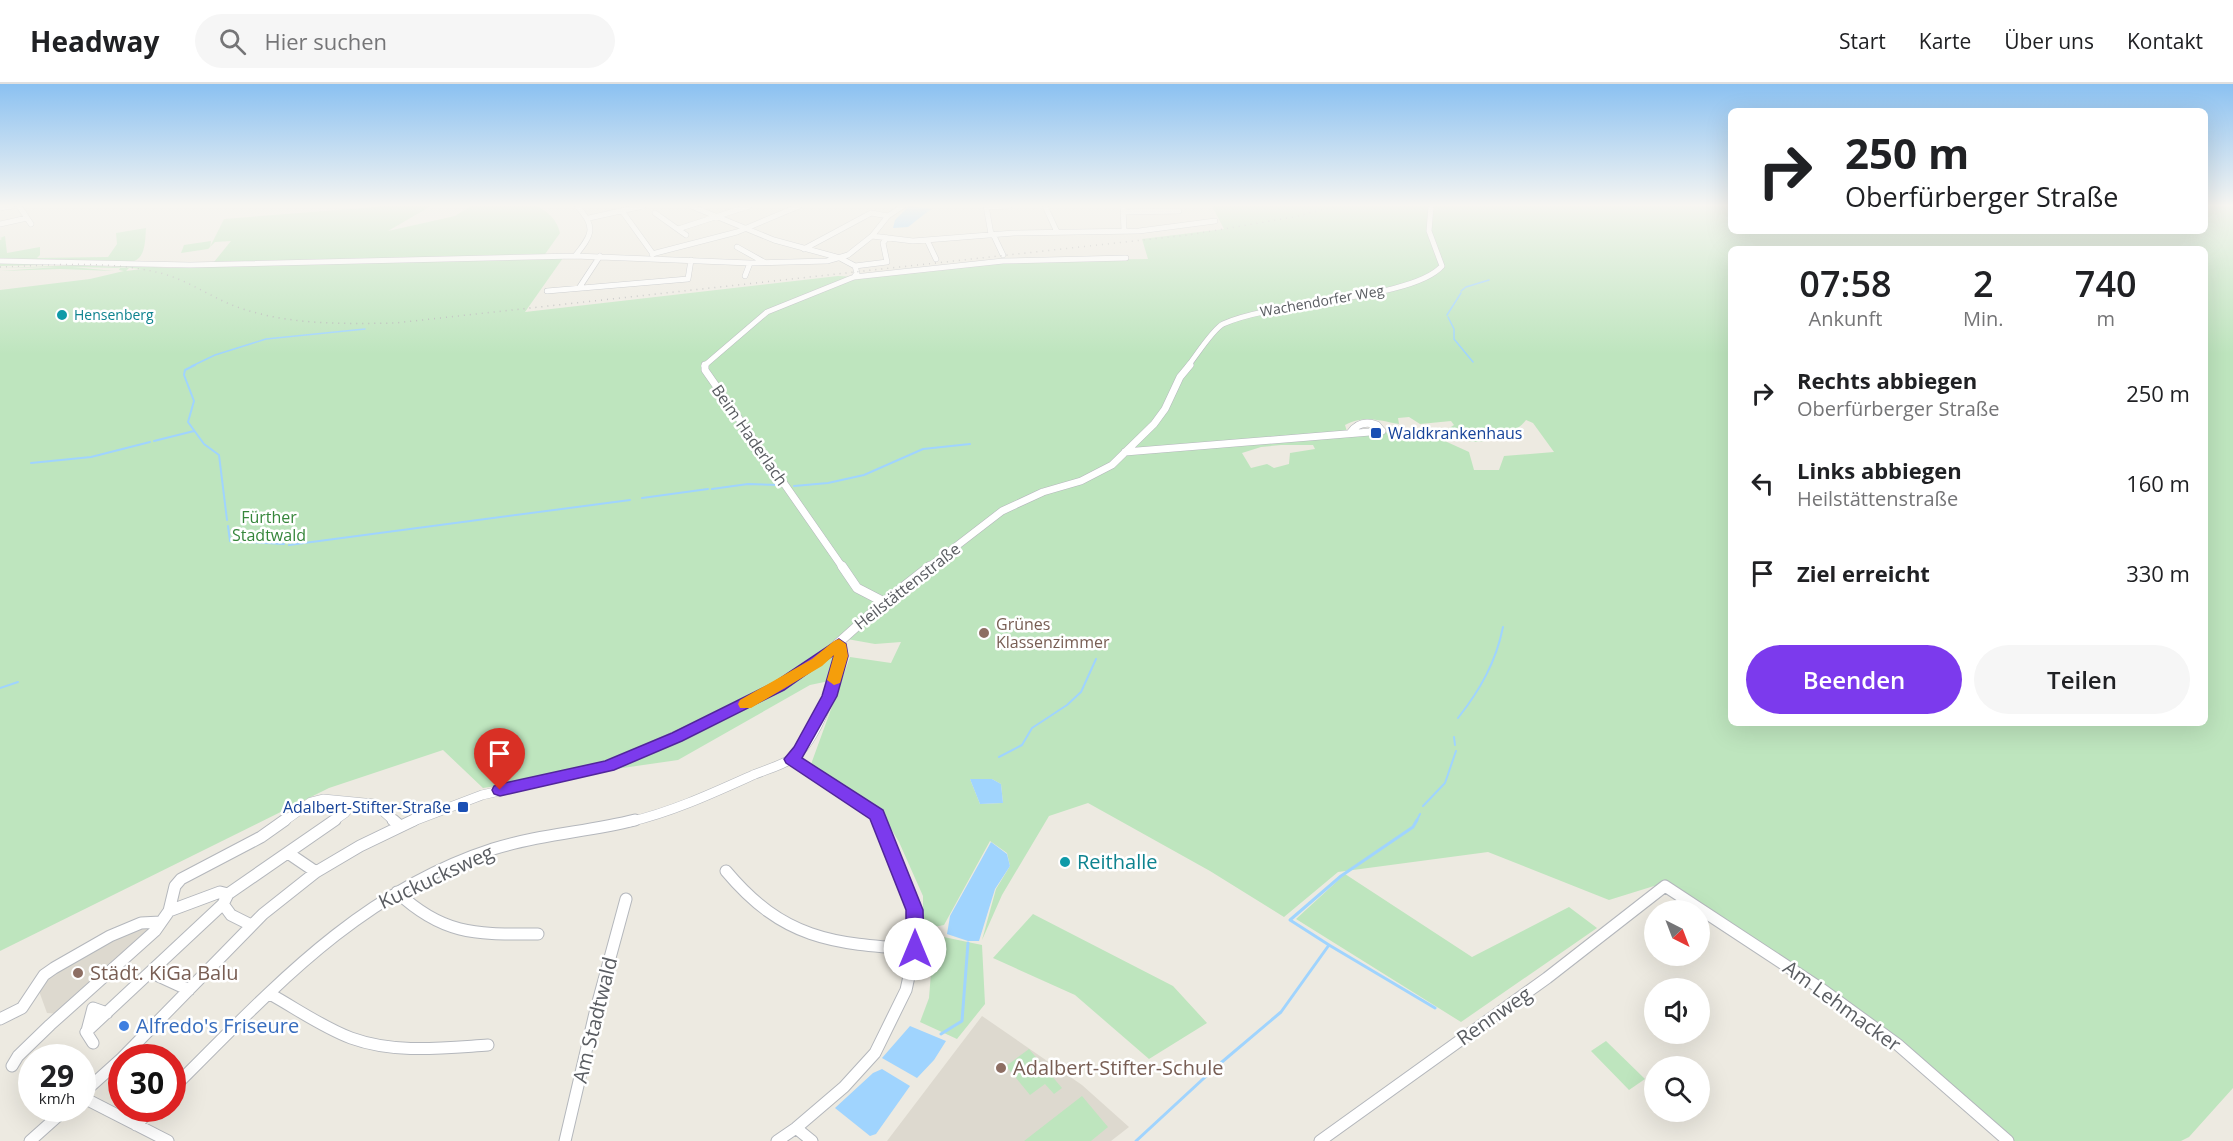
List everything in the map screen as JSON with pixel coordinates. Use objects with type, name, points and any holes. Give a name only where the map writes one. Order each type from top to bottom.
[{"type":"street","points":[[752,255],[765,263]]},
{"type":"street","points":[[829,255],[855,266],[887,262],[886,255]]},
{"type":"street","points":[[0,261],[84,261],[151,265],[651,256],[765,263],[810,262],[840,258],[844,255]]},
{"type":"street","points":[[934,255],[936,259]]},
{"type":"street","name":"Wachendorfer Weg","points":[[1125,452],[1160,416],[1180,377],[1221,325],[1274,308],[1396,288],[1427,278],[1440,271],[1442,261],[1439,255]]},
{"type":"street","points":[[579,288],[600,256]]},
{"type":"street","points":[[854,277],[1004,261],[1126,258]]},
{"type":"street","points":[[547,291],[688,279],[691,260]]},
{"type":"street","points":[[745,276],[750,263]]},
{"type":"street","points":[[854,277],[857,273],[855,266]]},
{"type":"street","name":"Beim Haderlach","points":[[854,277],[767,312],[707,363],[705,370],[857,588],[884,602]]},
{"type":"street","points":[[1125,452],[1350,433]]},
{"type":"street","name":"Heilstättenstraße","points":[[136,1044],[251,924],[288,892],[316,872],[400,826],[482,795],[618,762],[677,737],[760,696],[817,662],[884,602],[1002,511],[1043,492],[1097,474],[1112,465],[1125,452]]},
{"type":"street","points":[[777,1141],[796,1128],[844,1087],[875,1053],[906,990],[915,949],[914,910],[877,815],[792,759],[800,751],[829,696],[841,656],[839,644]]},
{"type":"street","name":"Kuckucksweg","points":[[186,1075],[328,939],[397,892],[494,849],[550,834],[641,819],[693,802],[792,759]]},
{"type":"street","points":[[12,1066],[18,1056],[155,932],[169,911],[175,886],[181,879],[261,837],[311,802],[323,800],[375,804],[400,826]]},
{"type":"street","points":[[93,1008],[90,1037],[107,1013],[152,973],[226,899],[345,813],[353,803]]},
{"type":"street","points":[[288,853],[316,872]]},
{"type":"street","points":[[726,871],[749,897],[781,919],[808,933],[832,941],[861,946],[915,949]]},
{"type":"street","name":"Rennweg","points":[[1320,1141],[1547,978],[1665,886]]},
{"type":"street","name":"Am Lehmacker","points":[[1665,886],[1820,988],[1897,1044],[2008,1141]]},
{"type":"street","points":[[169,911],[220,892],[226,899],[226,912],[232,917],[251,924]]},
{"type":"street","points":[[397,892],[429,919],[455,928],[489,934],[538,934]]},
{"type":"street","name":"Am Stadtwald","points":[[565,1141],[595,1013],[626,898]]},
{"type":"street","points":[[0,1019],[22,1008],[44,975],[54,968],[110,936],[141,923],[161,922]]},
{"type":"street","points":[[152,973],[189,990]]},
{"type":"street","points":[[270,994],[351,1038],[391,1048],[488,1045]]},
{"type":"street","points":[[78,1000],[107,1013]]},
{"type":"street","name":"Heilstättenstraße","points":[[96,1083],[108,1071]]},
{"type":"street","points":[[96,1104],[161,1140]]},
{"type":"street","points":[[30,1141],[51,1122]]},
{"type":"street","points":[[136,1125],[139,1122]]},
{"type":"street","points":[[796,1128],[812,1141]]},
{"type":"shaded area","name":"Städt. KiGa Balu","points":[[135,927],[154,928],[60,1014],[47,1013],[39,991],[46,979]]},
{"type":"shaded area","name":"Adalbert-Stifter-Schule","points":[[982,1016],[1082,1085],[1129,1127],[1111,1141],[887,1141]]},
{"type":"green space","points":[[0,255],[40,255],[37,258],[141,255],[131,262],[0,259]]},
{"type":"green space","name":"Fürther Stadtwald","points":[[219,255],[544,255],[543,257],[563,258],[525,312],[838,276],[856,277],[993,261],[1148,259],[1147,255],[1728,255],[1728,726],[2208,726],[2208,255],[2233,255],[2233,1088],[2189,1137],[2181,1141],[2010,1141],[1838,998],[1766,946],[1710,912],[1710,900],[1685,900],[1654,886],[1609,900],[1488,852],[1338,872],[1284,917],[1210,871],[1088,803],[1049,816],[1002,895],[982,940],[996,889],[1010,866],[1007,853],[990,841],[944,925],[923,929],[923,896],[899,842],[881,812],[810,767],[850,657],[891,663],[901,642],[875,644],[847,639],[829,681],[810,685],[678,760],[483,788],[443,750],[329,788],[0,951],[0,290],[90,279],[124,271],[119,270],[120,268],[73,267],[114,271],[60,269],[0,271],[57,267],[0,268],[84,265],[129,268],[126,271],[142,269],[90,264],[0,266],[0,262],[91,263],[170,268],[211,264],[175,262],[214,262]],"holes":[[[1409,417],[1420,424],[1451,421],[1454,425],[1448,429],[1462,439],[1480,442],[1507,435],[1526,420],[1533,423],[1554,452],[1504,456],[1499,470],[1474,470],[1469,452],[1436,437],[1403,441],[1395,432],[1348,435],[1345,425],[1365,419],[1399,424],[1398,418]],[[1313,445],[1315,449],[1290,453],[1289,464],[1274,468],[1267,464],[1251,468],[1242,453],[1261,447]],[[970,779],[992,779],[1001,784],[1003,803],[980,804]]]},
{"type":"green space","points":[[1345,874],[1472,957],[1569,907],[1597,928],[1461,1022],[1296,919]]},
{"type":"green space","points":[[1033,914],[1173,986],[1207,1023],[1149,1059],[1075,995],[993,958]]},
{"type":"green space","points":[[934,935],[982,945],[985,1004],[957,1039],[920,1022],[929,998]]},
{"type":"green space","points":[[1606,1041],[1644,1080],[1629,1090],[1591,1051]]},
{"type":"green space","points":[[1029,1049],[1062,1088],[1054,1094],[1045,1084],[1030,1095],[1006,1066]]},
{"type":"green space","points":[[1082,1096],[1108,1127],[1091,1141],[1024,1141]]},
{"type":"water","points":[[970,779],[992,779],[1001,784],[1003,803],[980,804]]},
{"type":"water","points":[[991,842],[1007,854],[1010,866],[995,889],[979,941],[968,941],[947,934],[950,916]]},
{"type":"water","points":[[910,1026],[946,1041],[934,1060],[917,1078],[882,1058]]},
{"type":"water","points":[[882,1069],[910,1086],[876,1134],[870,1136],[835,1108],[873,1073]]},
{"type":"waterway","points":[[1461,291],[1466,287],[1489,280]]},
{"type":"waterway","points":[[1447,315],[1461,293]]},
{"type":"waterway","points":[[1448,317],[1454,329],[1454,339],[1473,362]]},
{"type":"waterway","points":[[192,366],[215,355],[266,339],[365,329]]},
{"type":"waterway","points":[[195,365],[185,370],[184,375],[194,401],[188,422],[204,444],[219,455],[227,520]]},
{"type":"waterway","points":[[154,441],[194,431]]},
{"type":"waterway","points":[[31,463],[91,457],[150,442]]},
{"type":"waterway","points":[[794,486],[828,483],[864,475],[923,449],[970,444]]},
{"type":"waterway","points":[[712,489],[748,484],[779,485]]},
{"type":"waterway","points":[[642,498],[708,489]]},
{"type":"waterway","points":[[289,545],[630,500]]},
{"type":"waterway","points":[[228,526],[230,541],[284,544]]},
{"type":"waterway","points":[[1458,718],[1486,675],[1503,627]]},
{"type":"waterway","points":[[999,757],[1022,745],[1032,728],[1067,705],[1081,692],[1096,659]]},
{"type":"waterway","points":[[0,688],[18,682]]},
{"type":"waterway","points":[[1454,737],[1455,745]]},
{"type":"waterway","points":[[1423,806],[1445,783],[1456,751]]},
{"type":"waterway","points":[[1417,820],[1420,814]]},
{"type":"waterway","points":[[1329,945],[1290,920],[1341,876],[1413,827],[1417,820]]},
{"type":"waterway","points":[[941,1034],[962,1021],[968,943]]},
{"type":"waterway","points":[[1136,1141],[1216,1067],[1281,1012],[1329,945]]},
{"type":"waterway","points":[[1329,945],[1435,1008]]},
{"type":"railway","points":[[0,267],[80,264],[121,266],[171,276],[240,308],[278,318],[336,323],[395,323],[1005,255]]},
{"type":"slow traffic","points":[[745,704],[817,662],[839,644],[841,656],[834,680]]},
{"type":"place","name":"Hensenberg","points":[[62,315]]},
{"type":"place","name":"Waldkrankenhaus","points":[[1376,433]]},
{"type":"place","name":"Grünes Klassenzimmer","points":[[984,633]]},
{"type":"place","name":"Adalbert-Stifter-Straße","points":[[463,807]]},
{"type":"place","name":"Reithalle","points":[[1065,862]]},
{"type":"place","name":"Städt. KiGa Balu","points":[[78,973]]},
{"type":"place","name":"Alfredo's Friseure","points":[[124,1026]]},
{"type":"place","name":"Adalbert-Stifter-Schule","points":[[1001,1068]]},
{"type":"route","points":[[500,790],[608,766],[677,737],[778,686],[817,662],[839,644],[841,656],[829,696],[800,751],[792,759],[877,815],[914,910],[915,949]]}]
